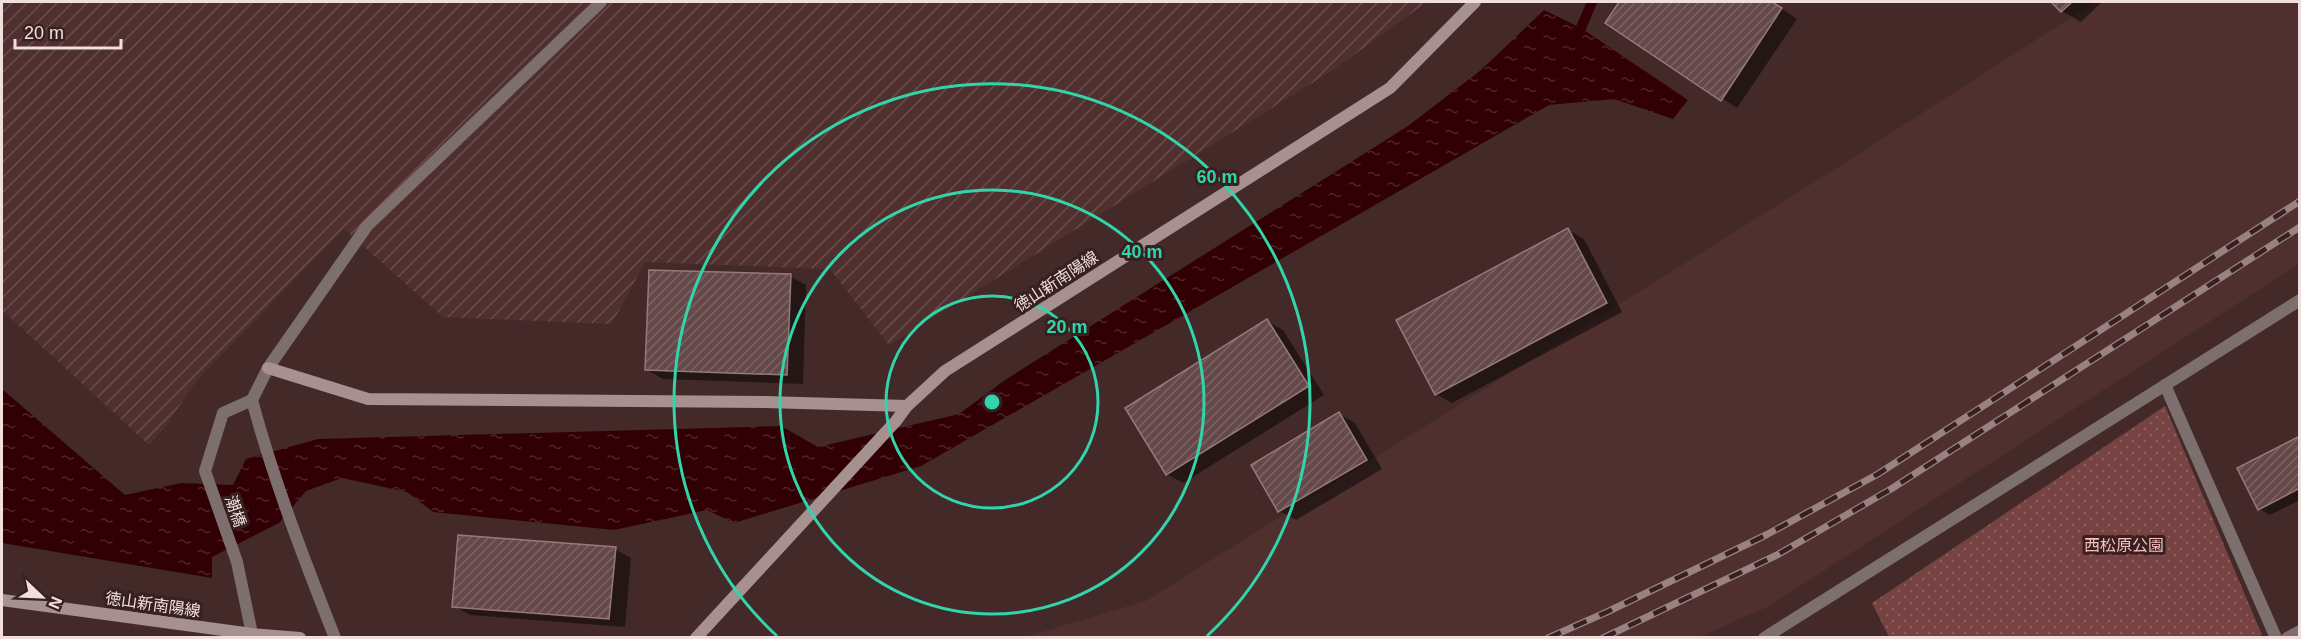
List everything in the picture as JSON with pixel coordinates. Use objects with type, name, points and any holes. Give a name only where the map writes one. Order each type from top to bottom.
[{"type":"main road","name":"徳山新南陽線","points":[[696,638],[896,421],[907,406],[945,371],[1390,88],[1475,2]]},
{"type":"main road","points":[[268,368],[368,399],[765,402],[907,406]]},
{"type":"main road","name":"徳山新南陽線","points":[[2,600],[252,634],[300,638]]},
{"type":"street","points":[[335,638],[290,522],[252,400],[268,368],[367,226],[601,2]]},
{"type":"street","points":[[1764,638],[2300,300]]},
{"type":"street","points":[[2165,386],[2276,638]]},
{"type":"street","name":"潮橋","points":[[252,400],[223,413],[205,471],[237,562],[252,634]]},
{"type":"street","points":[[2287,638],[2300,632]]},
{"type":"shaded area","points":[[2,2],[1427,2],[1333,70],[889,345],[830,269],[645,262],[612,324],[443,317],[344,229],[197,380],[166,426],[149,445],[2,310]]},
{"type":"shaded area","points":[[2095,2],[2299,2],[2299,264],[1769,606],[1697,638],[1025,637],[1146,601],[1835,169]]},
{"type":"green space","name":"西松原公園","points":[[2165,406],[2262,635],[2257,638],[1889,637],[1872,603]]},
{"type":"water","points":[[1544,10],[1581,28],[1688,100],[1673,119],[1614,99],[1549,105],[921,466],[734,523],[707,510],[614,530],[433,512],[407,492],[342,478],[306,491],[279,523],[212,557],[212,578],[2,543],[2,389],[125,495],[181,483],[233,485],[246,459],[318,439],[781,426],[818,447],[959,414],[1005,380],[1408,126],[1481,70]]},
{"type":"building","points":[[1619,2],[1772,2],[1782,8],[1721,101],[1605,23]]},
{"type":"building","points":[[2051,2],[2072,2],[2061,12]]},
{"type":"building","points":[[1568,228],[1607,303],[1435,395],[1396,320]]},
{"type":"building","points":[[649,270],[791,274],[787,375],[645,370]]},
{"type":"building","points":[[1267,319],[1309,386],[1166,475],[1125,408]]},
{"type":"building","points":[[1339,412],[1367,460],[1278,512],[1251,465]]},
{"type":"building","points":[[2300,436],[2300,488],[2258,510],[2237,468]]},
{"type":"building","points":[[458,535],[616,547],[609,619],[452,607]]},
{"type":"waterway","points":[[1571,36],[1581,28],[1592,2]]},
{"type":"railway","points":[[1548,638],[1766,535],[1878,474],[2300,201]]},
{"type":"railway","points":[[1603,638],[1777,555],[1891,489],[2300,227]]}]
